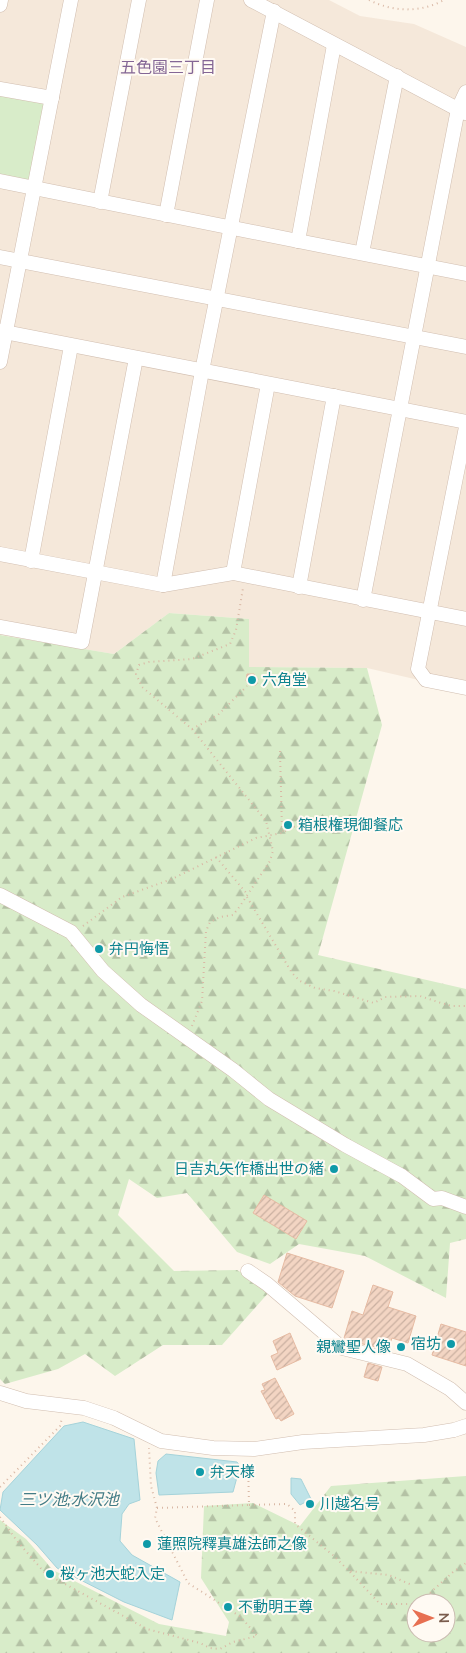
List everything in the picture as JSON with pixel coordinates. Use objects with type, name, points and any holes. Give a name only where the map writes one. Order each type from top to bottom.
[{"type":"street","points":[[0,5],[1,0]]},
{"type":"street","points":[[0,362],[3,331],[19,261],[71,0]]},
{"type":"street","points":[[100,202],[139,0]]},
{"type":"street","points":[[166,215],[207,0]]},
{"type":"street","points":[[252,0],[462,111]]},
{"type":"street","points":[[163,586],[202,371],[274,11]]},
{"type":"street","points":[[298,242],[334,45]]},
{"type":"street","points":[[362,253],[397,76]]},
{"type":"street","points":[[0,89],[52,98]]},
{"type":"street","points":[[363,600],[428,266],[466,92]]},
{"type":"street","points":[[0,181],[466,274]]},
{"type":"street","points":[[0,256],[466,347]]},
{"type":"street","points":[[3,331],[466,422]]},
{"type":"street","points":[[31,561],[72,346]]},
{"type":"street","points":[[0,627],[82,642],[136,358]]},
{"type":"street","points":[[239,575],[268,384]]},
{"type":"street","points":[[299,587],[334,396]]},
{"type":"street","points":[[466,427],[418,670],[426,680],[466,688]]},
{"type":"street","points":[[0,554],[163,586],[239,575],[466,619]]},
{"type":"street","points":[[0,895],[71,932],[114,982],[141,1006],[233,1070],[269,1099],[402,1176],[433,1199],[442,1198],[466,1207]]},
{"type":"street","points":[[248,1272],[267,1284],[342,1348],[407,1364],[450,1389],[466,1403]]},
{"type":"street","points":[[0,1393],[26,1401],[84,1408],[114,1418],[161,1441],[214,1448],[248,1449],[303,1442],[424,1435],[466,1426]]},
{"type":"path","points":[[369,0],[379,5],[399,9],[420,10],[444,0]]},
{"type":"path","points":[[187,1037],[202,1001],[206,930],[210,922],[220,917],[233,915],[247,896],[270,860],[273,851],[271,836],[266,821],[192,729],[142,687],[136,674],[139,666],[149,662],[192,659],[230,644],[236,630],[239,575]]},
{"type":"path","points":[[192,729],[218,716],[248,686]]},
{"type":"path","points":[[280,751],[282,830],[284,832]]},
{"type":"path","points":[[71,932],[84,925],[122,897],[172,879],[256,838],[284,832],[305,821]]},
{"type":"path","points":[[216,857],[247,896],[292,972],[305,985],[334,990],[374,1003],[385,997],[420,996],[452,1006],[466,1006]]},
{"type":"path","points":[[0,1487],[60,1426],[65,1406]]},
{"type":"path","points":[[0,1517],[17,1541],[45,1573],[147,1629],[215,1649],[257,1636],[242,1617],[188,1583],[155,1518],[157,1508],[150,1486],[149,1435]]},
{"type":"path","points":[[248,1449],[249,1505]]},
{"type":"path","points":[[157,1508],[287,1504],[295,1511],[295,1524],[334,1556],[380,1604],[406,1604]]},
{"type":"path","points":[[429,1593],[466,1563]]},
{"type":"path","points":[[349,1571],[389,1575],[412,1585]]},
{"type":"shaded area","points":[[0,0],[329,0],[360,16],[414,24],[466,47],[466,691],[367,668],[249,667],[249,619],[169,613],[114,654],[0,635]]},
{"type":"green space","points":[[0,96],[47,102],[31,183],[0,177]]},
{"type":"green space","points":[[169,613],[249,619],[249,667],[367,668],[382,725],[318,955],[466,989],[466,1239],[450,1243],[446,1298],[365,1256],[299,1244],[270,1264],[237,1252],[187,1193],[157,1198],[129,1179],[118,1215],[174,1271],[237,1270],[270,1291],[222,1345],[163,1345],[115,1376],[85,1354],[58,1369],[5,1384],[0,1379],[0,635],[114,654]]},
{"type":"green space","points":[[466,1476],[466,1653],[0,1653],[0,1520],[26,1539],[53,1570],[159,1624],[226,1636],[229,1622],[201,1578],[204,1506],[253,1503],[300,1526],[331,1486]]},
{"type":"water","name":"三ツ池;水沢池","points":[[83,1422],[134,1439],[140,1500],[129,1504],[122,1514],[120,1541],[132,1555],[180,1582],[172,1620],[124,1602],[57,1568],[37,1545],[0,1510],[3,1492],[64,1426]]},
{"type":"water","points":[[166,1454],[237,1462],[240,1466],[233,1492],[159,1495],[156,1473],[158,1461]]},
{"type":"water","points":[[291,1478],[301,1479],[311,1499],[300,1505],[291,1494]]},
{"type":"building","name":"六角堂","points":[[247,674],[254,674],[258,679],[256,685],[250,685],[246,681]]},
{"type":"building","points":[[264,1195],[307,1221],[296,1239],[253,1213]]},
{"type":"building","points":[[287,1253],[344,1271],[332,1308],[295,1296],[278,1282]]},
{"type":"building","points":[[373,1285],[393,1292],[388,1307],[416,1316],[408,1343],[392,1338],[388,1350],[344,1338],[352,1311],[363,1315]]},
{"type":"building","name":"宿坊","points":[[441,1324],[466,1332],[466,1366],[432,1355]]},
{"type":"building","points":[[290,1333],[301,1359],[277,1370],[271,1356],[278,1353],[273,1341]]},
{"type":"building","points":[[368,1363],[382,1367],[378,1381],[364,1377]]},
{"type":"building","points":[[275,1378],[294,1414],[281,1421],[279,1418],[276,1419],[261,1391],[265,1390],[262,1384]]},
{"type":"place","name":"六角堂","points":[[252,680]]},
{"type":"place","name":"箱根権現御餐応","points":[[288,825]]},
{"type":"place","name":"弁円悔悟","points":[[99,949]]},
{"type":"place","name":"日吉丸矢作橋出世の緒","points":[[334,1169]]},
{"type":"place","name":"宿坊","points":[[451,1344]]},
{"type":"place","name":"親鸞聖人像","points":[[401,1347]]},
{"type":"place","name":"弁天様","points":[[200,1472]]},
{"type":"place","name":"川越名号","points":[[310,1504]]},
{"type":"place","name":"蓮照院釋真雄法師之像","points":[[147,1544]]},
{"type":"place","name":"桜ヶ池大蛇入定","points":[[50,1574]]},
{"type":"place","name":"不動明王尊","points":[[228,1607]]},
{"type":"district","name":"五色園三丁目","points":[[168,68]]}]
